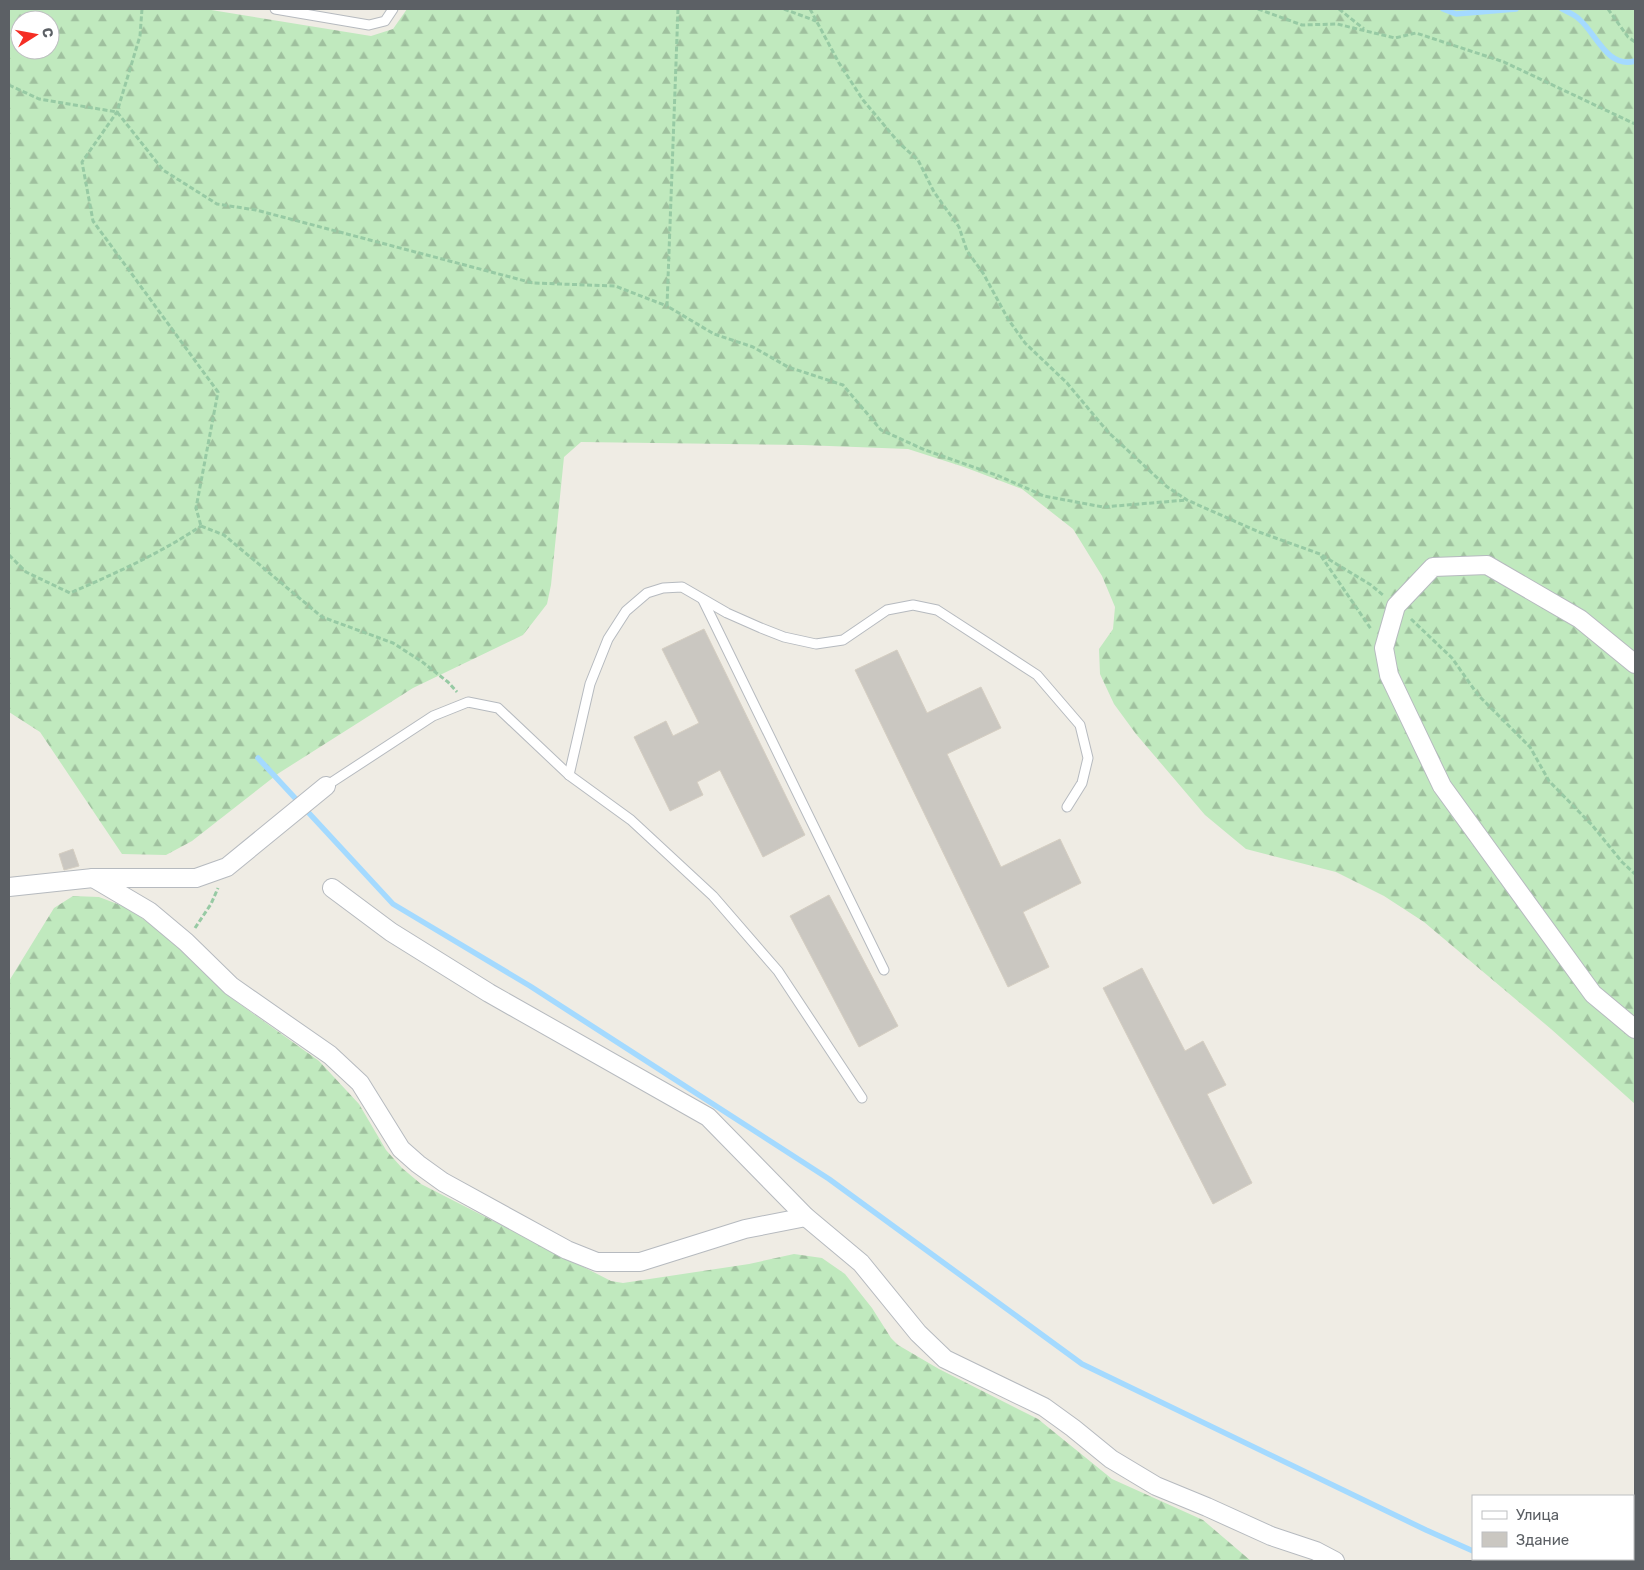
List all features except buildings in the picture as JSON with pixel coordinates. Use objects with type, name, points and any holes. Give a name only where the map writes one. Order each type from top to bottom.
[{"type":"street","points":[[1635,664],[1580,618],[1487,565],[1433,567],[1396,606],[1384,648],[1389,675],[1442,786],[1593,994],[1635,1029]]},
{"type":"street","points":[[9,887],[93,878],[196,878],[227,866],[326,786]]},
{"type":"street","points":[[93,878],[148,911],[186,942],[230,986],[330,1055],[360,1082],[402,1149],[418,1164],[443,1182],[567,1250],[597,1262],[640,1262],[744,1228],[806,1217]]},
{"type":"street","points":[[332,888],[391,932],[489,993],[708,1117],[806,1217],[861,1263],[918,1333],[945,1359],[1044,1407],[1073,1428],[1111,1460],[1156,1486],[1271,1536],[1316,1551],[1335,1561]]},
{"type":"lane","points":[[275,9],[369,25],[385,21],[393,9]]},
{"type":"lane","points":[[569,774],[590,684],[608,639],[626,611],[647,593],[664,588],[682,587],[727,613],[784,637],[816,644],[843,640],[886,610],[913,605],[937,610],[1037,675],[1080,725],[1088,758],[1082,783],[1067,807]]},
{"type":"lane","points":[[703,600],[884,970]]},
{"type":"lane","points":[[326,786],[433,716],[468,702],[498,708],[569,774],[631,820],[713,896],[778,971],[862,1098]]},
{"type":"path","points":[[142,9],[140,36],[117,112],[82,162],[93,221],[218,392],[196,508],[201,526]]},
{"type":"path","points":[[667,306],[678,9]]},
{"type":"path","points":[[784,9],[818,22]]},
{"type":"path","points":[[810,9],[839,62],[863,100],[900,144],[918,160],[934,192],[959,227],[967,251],[983,273],[1008,319],[1025,342],[1067,383],[1108,432],[1166,486],[1188,500],[1259,532],[1320,554],[1371,585],[1420,627],[1452,658],[1478,695],[1530,747],[1549,780],[1635,874]]},
{"type":"path","points":[[1258,9],[1302,25],[1337,24],[1396,38],[1416,33],[1504,62],[1635,124]]},
{"type":"path","points":[[1339,9],[1365,30]]},
{"type":"path","points":[[1608,9],[1628,37],[1635,42]]},
{"type":"path","points":[[9,85],[39,99],[117,112],[163,170],[216,204],[256,210],[533,283],[615,286],[667,306],[714,334],[753,347],[788,367],[842,385],[880,430],[926,450],[999,476],[1044,496],[1103,507],[1188,500]]},
{"type":"path","points":[[9,555],[26,572],[70,593],[130,567],[201,526]]},
{"type":"path","points":[[201,526],[224,535],[322,617],[393,643],[421,661],[448,682],[468,702]]},
{"type":"path","points":[[1320,554],[1384,648]]},
{"type":"path","points":[[186,942],[211,904],[227,866]]},
{"type":"green space","points":[[9,9],[205,9],[371,36],[393,29],[407,9],[1635,9],[1635,1104],[1551,1029],[1424,922],[1384,896],[1336,872],[1246,849],[1205,815],[1136,734],[1114,704],[1100,674],[1099,649],[1113,629],[1115,607],[1102,576],[1073,529],[1022,489],[964,467],[908,449],[803,445],[581,442],[564,457],[551,585],[547,604],[523,635],[413,688],[279,773],[192,841],[166,855],[122,854],[40,732],[9,712]]},
{"type":"green space","points":[[73,896],[99,897],[128,908],[180,946],[230,997],[319,1061],[359,1104],[386,1150],[402,1168],[421,1184],[611,1281],[623,1283],[749,1264],[794,1254],[822,1258],[845,1274],[898,1345],[939,1369],[1038,1419],[1112,1479],[1203,1520],[1251,1561],[9,1561],[9,981],[54,908]]},
{"type":"waterway","points":[[1443,9],[1456,14],[1516,9]]},
{"type":"waterway","points":[[1562,9],[1579,19],[1609,55],[1625,62],[1635,61]]},
{"type":"waterway","points":[[258,758],[393,904],[530,986],[829,1179],[1082,1364],[1472,1551]]}]
